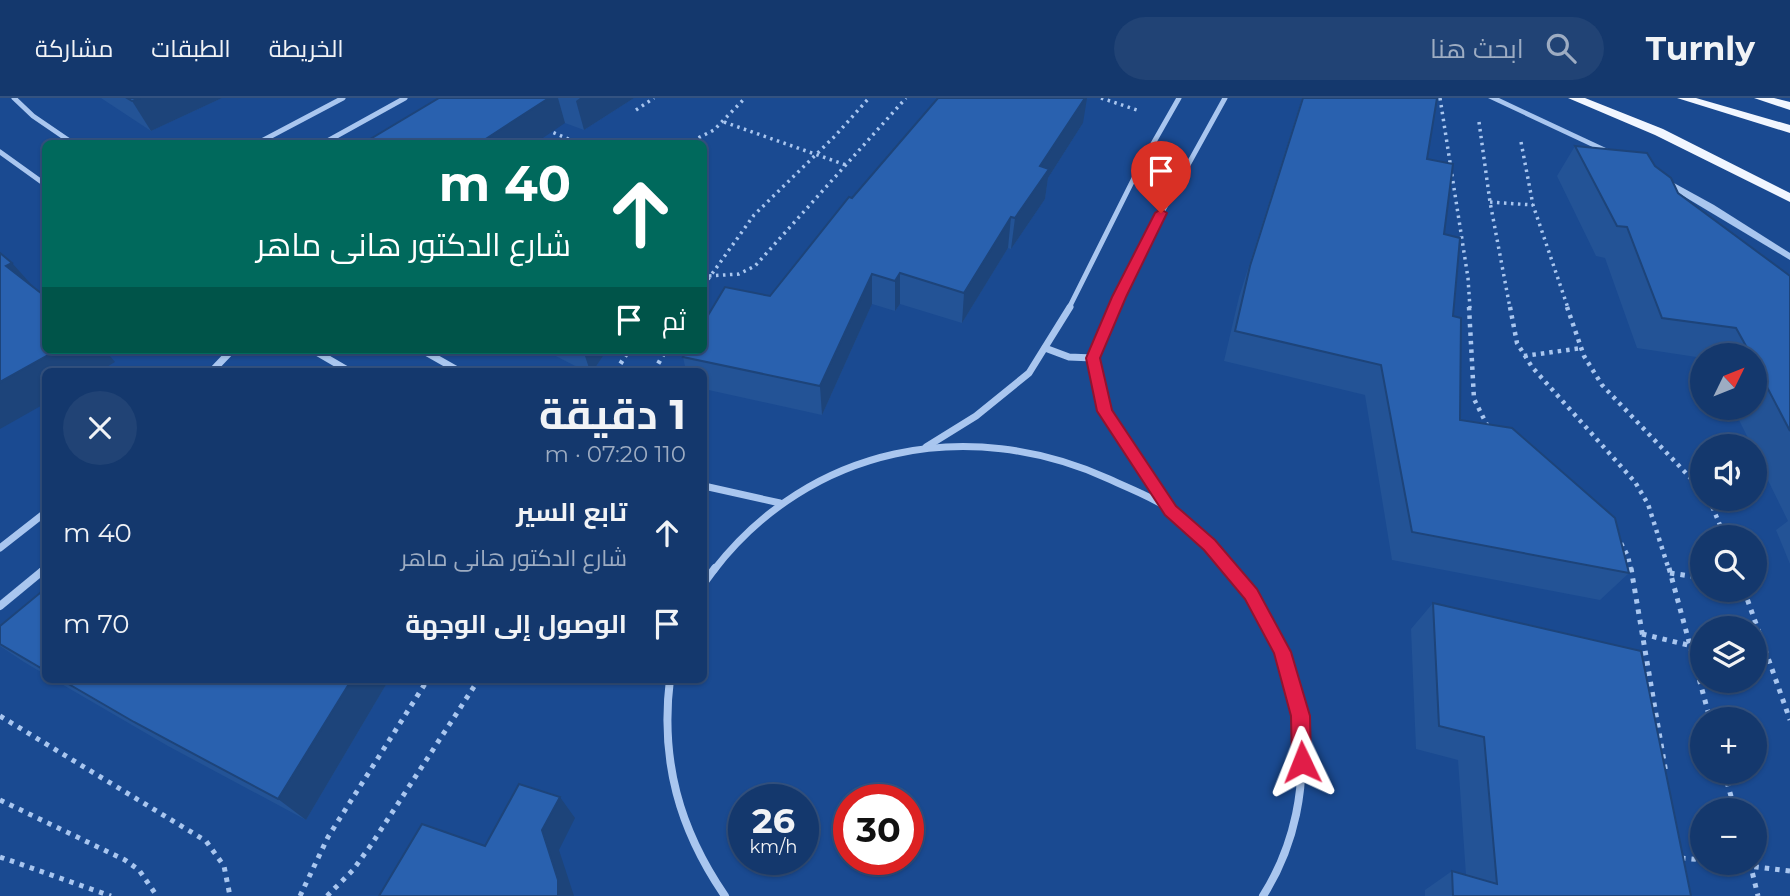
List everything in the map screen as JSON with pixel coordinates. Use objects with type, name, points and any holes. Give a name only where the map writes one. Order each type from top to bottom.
[{"type":"main road","points":[[1573,98],[1659,132],[1790,198]]},
{"type":"main road","points":[[1683,98],[1790,129]]},
{"type":"main road","points":[[1760,98],[1790,106]]},
{"type":"street","points":[[14,98],[33,116],[68,140]]},
{"type":"street","points":[[263,140],[343,98]]},
{"type":"street","points":[[329,140],[405,98]]},
{"type":"street","points":[[926,448],[976,416],[1029,373],[1068,311],[1179,98]]},
{"type":"street","points":[[1171,510],[1104,411],[1093,358],[1141,250],[1225,98]]},
{"type":"street","points":[[1492,98],[1633,163]]},
{"type":"street","points":[[0,152],[42,182]]},
{"type":"street","points":[[1655,176],[1711,207],[1790,257]]},
{"type":"street","points":[[1045,348],[1069,357],[1093,358]]},
{"type":"street","points":[[215,368],[228,354]]},
{"type":"street","points":[[320,354],[344,368]]},
{"type":"street","points":[[429,354],[454,368]]},
{"type":"street","points":[[707,579],[736,540],[780,503],[825,476],[874,458],[926,448],[986,447],[1046,456],[1105,475],[1171,510],[1210,545],[1251,594],[1282,652],[1301,716],[1303,786],[1286,856],[1263,896]]},
{"type":"street","points":[[707,487],[780,503]]},
{"type":"street","points":[[0,548],[42,515]]},
{"type":"street","points":[[0,606],[42,571]]},
{"type":"street","points":[[669,683],[663,712],[671,790],[703,868],[725,896]]},
{"type":"path","points":[[636,110],[654,98]]},
{"type":"path","points":[[697,140],[724,122],[745,98]]},
{"type":"path","points":[[707,280],[746,224],[869,98]]},
{"type":"path","points":[[709,276],[739,274],[755,266],[906,98]]},
{"type":"path","points":[[1101,98],[1166,120]]},
{"type":"path","points":[[1440,98],[1468,278],[1474,399],[1491,432]]},
{"type":"path","points":[[1514,107],[1533,205],[1588,365],[1602,385],[1690,477]]},
{"type":"path","points":[[1477,111],[1513,330],[1524,356],[1635,482],[1648,504],[1707,707]]},
{"type":"path","points":[[724,122],[846,165]]},
{"type":"path","points":[[538,126],[571,140]]},
{"type":"path","points":[[1490,201],[1533,205]]},
{"type":"path","points":[[1524,356],[1582,348]]},
{"type":"path","points":[[1614,533],[1628,556],[1667,779]]},
{"type":"path","points":[[1670,573],[1690,576]]},
{"type":"path","points":[[1748,602],[1790,720]]},
{"type":"path","points":[[1642,634],[1689,645]]},
{"type":"path","points":[[300,896],[328,837],[425,683]]},
{"type":"path","points":[[327,896],[353,870],[371,845],[476,683]]},
{"type":"path","points":[[0,716],[206,841],[222,858],[230,883],[230,896]]},
{"type":"path","points":[[0,800],[125,860],[139,870],[157,896]]},
{"type":"path","points":[[1679,845],[1684,870]]},
{"type":"path","points":[[0,857],[111,896]]},
{"type":"path","points":[[1681,858],[1690,859]]},
{"type":"path","points":[[1767,867],[1790,871]]},
{"type":"path","points":[[1753,875],[1758,896]]},
{"type":"building","points":[[439,98],[549,98],[484,140],[369,140]]},
{"type":"building","points":[[938,98],[1085,98],[1040,166],[1049,169],[1015,218],[1011,217],[964,293],[900,273],[895,281],[872,274],[820,386],[683,357],[685,354],[707,354],[707,317],[725,287],[770,296],[849,197],[852,198]]},
{"type":"building","points":[[1303,98],[1437,98],[1427,159],[1453,164],[1444,234],[1460,238],[1453,316],[1461,318],[1460,420],[1512,428],[1615,518],[1629,573],[1412,532],[1381,365],[1235,331],[1250,266]]},
{"type":"building","points":[[1575,146],[1647,153],[1655,166],[1671,178],[1678,193],[1790,276],[1790,431],[1768,389],[1768,343],[1744,343],[1736,328],[1662,318],[1627,227],[1617,226]]},
{"type":"building","points":[[0,253],[12,263],[6,266],[42,294],[42,354],[50,354],[0,382]]},
{"type":"building","points":[[42,591],[42,669],[0,644],[0,626]]},
{"type":"building","points":[[1433,603],[1641,651],[1691,896],[1453,896],[1452,871],[1497,884],[1484,737],[1439,726]]},
{"type":"building","points":[[67,683],[350,683],[278,799]]},
{"type":"building","points":[[519,784],[560,797],[542,830],[558,880],[558,896],[379,896],[422,824],[485,846]]},
{"type":"route","points":[[1161,213],[1141,250],[1093,358],[1104,411],[1171,510],[1210,545],[1251,594],[1282,652],[1301,716],[1302,762]]}]
